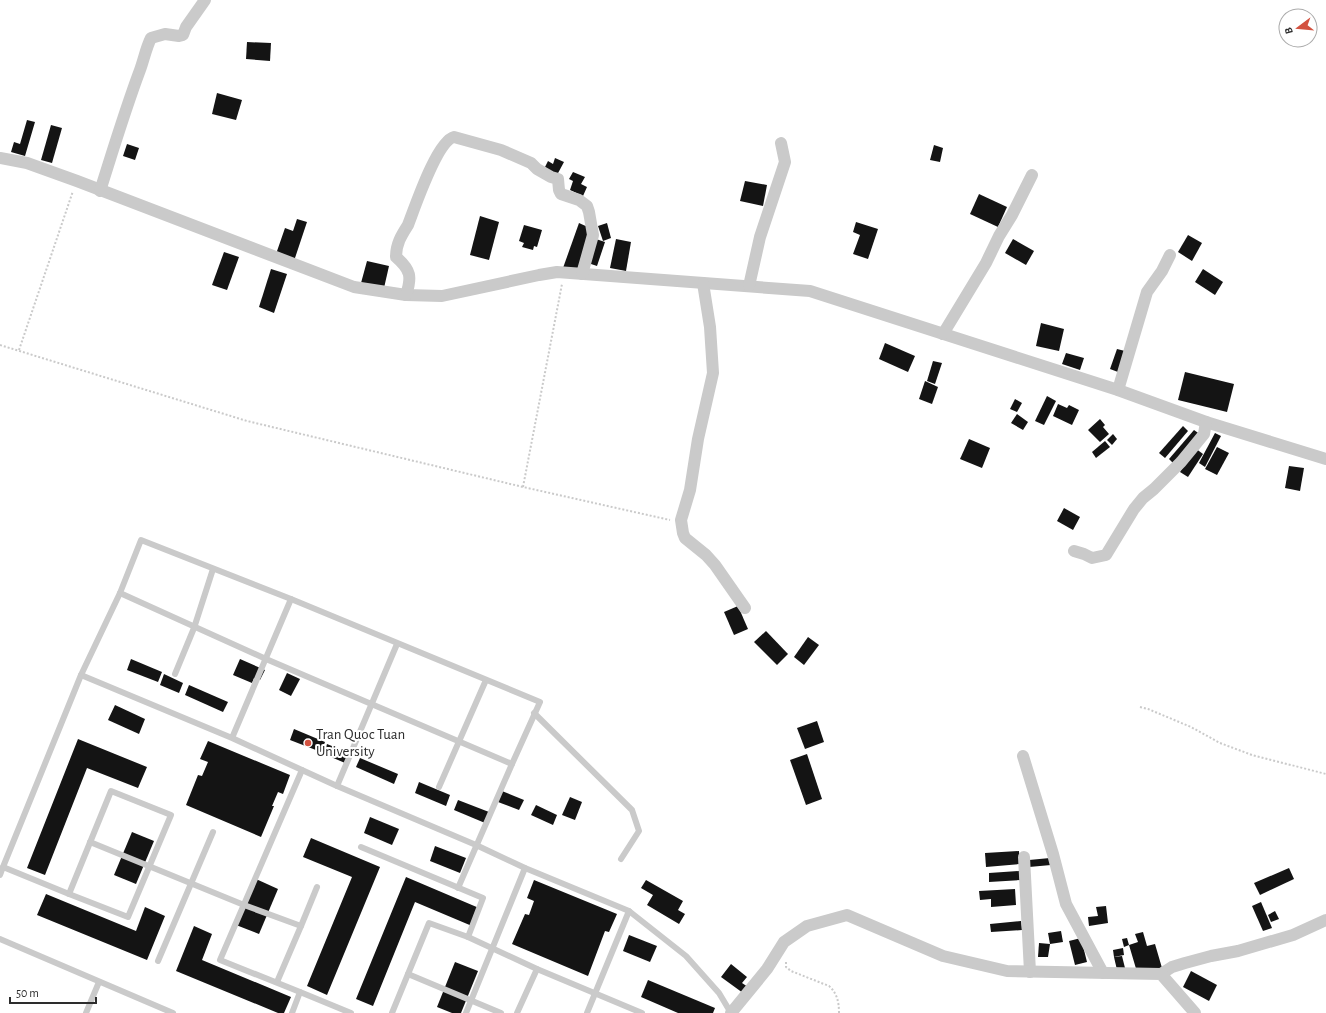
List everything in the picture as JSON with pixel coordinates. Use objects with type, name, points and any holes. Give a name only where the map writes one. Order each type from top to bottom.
[{"type":"street","points":[[100,191],[147,47],[152,38],[165,34],[179,36],[183,35],[186,27],[205,0]]},
{"type":"street","points":[[406,295],[410,283],[410,275],[396,257],[396,246],[408,225],[435,159],[444,144],[450,138],[454,137],[501,150],[531,163],[546,174],[558,179],[561,194],[579,200],[586,206],[589,212],[593,235],[582,274]]},
{"type":"street","points":[[749,286],[760,237],[785,162],[781,143]]},
{"type":"street","points":[[0,158],[27,163],[77,181],[354,287],[406,295],[442,296],[539,274],[564,273],[749,286],[810,292],[1118,390],[1206,422],[1326,459]]},
{"type":"street","points":[[943,334],[986,263],[1032,175]]},
{"type":"street","points":[[1118,390],[1147,292],[1162,271],[1170,256]]},
{"type":"street","points":[[703,283],[710,328],[713,373],[698,439],[690,490],[681,523],[685,538],[706,555],[715,565],[744,608]]},
{"type":"street","points":[[1074,551],[1092,558],[1106,555],[1134,509],[1143,498],[1181,462],[1204,434],[1206,422]]},
{"type":"street","points":[[1023,756],[1053,854],[1066,904],[1103,973]]},
{"type":"street","points":[[1024,857],[1030,972]]},
{"type":"street","points":[[731,1013],[767,968],[784,942],[807,926],[848,915],[943,956],[1007,971],[1161,974],[1172,967],[1211,956],[1238,951],[1293,935],[1326,920]]},
{"type":"street","points":[[1161,974],[1195,1013]]},
{"type":"lane","points":[[0,875],[81,675],[120,593],[141,540],[291,599],[540,702],[458,888]]},
{"type":"lane","points":[[175,674],[194,628],[213,569]]},
{"type":"lane","points":[[120,593],[194,628],[459,740],[512,764]]},
{"type":"lane","points":[[232,738],[291,599]]},
{"type":"lane","points":[[337,786],[397,644]]},
{"type":"lane","points":[[81,675],[232,738],[337,786],[525,868],[629,911],[686,956],[719,993],[731,1013]]},
{"type":"lane","points":[[440,787],[486,680]]},
{"type":"lane","points":[[534,713],[632,810],[639,832],[621,859]]},
{"type":"lane","points":[[302,770],[220,960],[351,1013]]},
{"type":"lane","points":[[4,867],[69,894],[128,917],[171,816],[111,791],[69,894]]},
{"type":"lane","points":[[158,961],[213,832]]},
{"type":"lane","points":[[90,842],[244,905],[301,926]]},
{"type":"lane","points":[[361,847],[483,898],[468,937]]},
{"type":"lane","points":[[466,1013],[525,868]]},
{"type":"lane","points":[[277,982],[317,887]]},
{"type":"lane","points":[[587,1013],[629,911]]},
{"type":"lane","points":[[392,1013],[429,923],[468,937],[537,969],[642,1013]]},
{"type":"lane","points":[[0,939],[173,1013]]},
{"type":"lane","points":[[517,1013],[537,969]]},
{"type":"lane","points":[[408,974],[501,1013]]},
{"type":"lane","points":[[86,1013],[99,982]]},
{"type":"lane","points":[[292,1013],[300,992]]},
{"type":"path","points":[[19,350],[77,181]]},
{"type":"path","points":[[523,487],[564,273]]},
{"type":"path","points":[[0,345],[247,421],[681,523]]},
{"type":"path","points":[[1140,707],[1191,727],[1220,743],[1252,755],[1326,774]]},
{"type":"path","points":[[789,957],[785,963],[786,967],[798,974],[829,986],[833,990],[838,1001],[839,1013]]},
{"type":"building","points":[[247,42],[271,43],[270,61],[246,59]]},
{"type":"building","points":[[217,93],[242,100],[236,120],[212,114]]},
{"type":"building","points":[[27,120],[35,122],[25,156],[11,152],[14,142],[20,144]]},
{"type":"building","points":[[51,125],[62,128],[52,163],[41,160]]},
{"type":"building","points":[[127,144],[139,148],[135,160],[123,156]]},
{"type":"building","points":[[934,145],[943,148],[940,162],[930,160]]},
{"type":"building","points":[[555,158],[564,162],[557,175],[544,169],[548,161],[553,164]]},
{"type":"building","points":[[573,172],[585,177],[581,184],[587,187],[583,196],[570,190],[573,181],[569,179]]},
{"type":"building","points":[[745,181],[767,185],[763,206],[740,201]]},
{"type":"building","points":[[979,194],[1007,207],[998,227],[970,214]]},
{"type":"building","points":[[480,216],[499,222],[489,260],[470,255]]},
{"type":"building","points":[[297,219],[307,222],[294,261],[276,254],[285,228],[293,231]]},
{"type":"building","points":[[856,222],[878,229],[868,259],[853,254],[860,235],[853,232]]},
{"type":"building","points":[[579,223],[590,228],[580,268],[563,268]]},
{"type":"building","points":[[607,223],[611,238],[603,241],[598,226]]},
{"type":"building","points":[[524,225],[542,230],[537,247],[534,246],[533,250],[522,247],[524,243],[519,241]]},
{"type":"building","points":[[1188,235],[1202,243],[1192,261],[1178,252]]},
{"type":"building","points":[[596,239],[605,242],[597,266],[588,263]]},
{"type":"building","points":[[616,239],[631,242],[626,271],[610,268]]},
{"type":"building","points":[[1013,239],[1034,251],[1026,265],[1005,253]]},
{"type":"building","points":[[224,252],[239,257],[227,290],[212,285]]},
{"type":"building","points":[[367,261],[389,266],[384,288],[361,283]]},
{"type":"building","points":[[271,269],[287,274],[274,313],[259,307]]},
{"type":"building","points":[[1203,269],[1223,282],[1215,295],[1195,282]]},
{"type":"building","points":[[1041,323],[1064,329],[1059,351],[1036,346]]},
{"type":"building","points":[[885,343],[915,356],[908,372],[879,359]]},
{"type":"building","points":[[1117,349],[1125,351],[1118,372],[1110,369]]},
{"type":"building","points":[[1066,353],[1084,358],[1080,370],[1062,364]]},
{"type":"building","points":[[933,361],[942,363],[935,384],[927,381]]},
{"type":"building","points":[[1185,372],[1234,384],[1227,412],[1178,400]]},
{"type":"building","points":[[925,381],[938,387],[932,404],[919,399]]},
{"type":"building","points":[[1047,396],[1056,401],[1044,425],[1035,421]]},
{"type":"building","points":[[1015,399],[1022,403],[1017,412],[1010,409]]},
{"type":"building","points":[[1058,404],[1067,408],[1069,405],[1079,410],[1072,425],[1053,416]]},
{"type":"building","points":[[1017,414],[1028,422],[1023,430],[1011,423]]},
{"type":"building","points":[[1100,419],[1105,425],[1103,427],[1109,434],[1100,442],[1088,430]]},
{"type":"building","points":[[1183,426],[1188,431],[1165,458],[1159,453]]},
{"type":"building","points":[[1194,430],[1201,435],[1175,465],[1169,459]]},
{"type":"building","points":[[1215,433],[1221,436],[1205,467],[1199,463]]},
{"type":"building","points":[[1113,434],[1117,439],[1112,445],[1107,440]]},
{"type":"building","points":[[969,439],[990,448],[982,468],[960,459]]},
{"type":"building","points":[[1105,441],[1110,447],[1096,458],[1092,452]]},
{"type":"building","points":[[1217,447],[1229,453],[1217,475],[1205,469]]},
{"type":"building","points":[[1195,448],[1203,454],[1188,477],[1180,472]]},
{"type":"building","points":[[1289,466],[1304,468],[1300,491],[1285,488]]},
{"type":"building","points":[[1064,508],[1080,517],[1073,530],[1057,521]]},
{"type":"building","points":[[738,606],[748,629],[734,635],[724,612]]},
{"type":"building","points":[[766,631],[788,654],[777,665],[754,642]]},
{"type":"building","points":[[808,637],[819,645],[804,665],[794,657]]},
{"type":"building","points":[[131,659],[162,672],[158,682],[127,670]]},
{"type":"building","points":[[240,659],[265,670],[260,680],[254,678],[252,683],[233,675]]},
{"type":"building","points":[[287,673],[300,679],[291,696],[279,690]]},
{"type":"building","points":[[164,674],[183,683],[179,693],[160,685]]},
{"type":"building","points":[[189,685],[228,702],[223,712],[185,695]]},
{"type":"building","points":[[115,705],[145,719],[139,734],[108,720]]},
{"type":"building","points":[[817,721],[824,742],[805,749],[797,728]]},
{"type":"building","points":[[294,729],[325,742],[321,752],[290,740]]},
{"type":"building","points":[[78,739],[147,767],[138,788],[87,768],[45,875],[27,868]]},
{"type":"building","points":[[208,741],[290,775],[283,794],[278,792],[272,806],[274,806],[261,837],[186,805],[198,775],[202,776],[208,762],[200,759]]},
{"type":"building","points":[[327,744],[349,753],[345,763],[324,754]]},
{"type":"building","points":[[807,754],[822,799],[806,805],[790,760]]},
{"type":"building","points":[[360,758],[398,774],[394,784],[356,767]]},
{"type":"building","points":[[419,782],[450,795],[446,806],[415,793]]},
{"type":"building","points":[[502,791],[524,800],[519,810],[498,802]]},
{"type":"building","points":[[570,797],[582,802],[575,820],[562,815]]},
{"type":"building","points":[[458,800],[489,812],[485,823],[454,810]]},
{"type":"building","points":[[536,805],[557,815],[553,825],[531,815]]},
{"type":"building","points":[[370,817],[399,829],[392,845],[364,833]]},
{"type":"building","points":[[132,832],[154,841],[136,884],[114,875]]},
{"type":"building","points":[[311,838],[380,867],[327,995],[307,986],[352,877],[303,857]]},
{"type":"building","points":[[435,846],[466,858],[460,873],[430,861]]},
{"type":"building","points":[[1019,851],[1020,864],[986,867],[985,853]]},
{"type":"building","points":[[1050,858],[1051,865],[1029,867],[1029,860]]},
{"type":"building","points":[[1289,868],[1294,879],[1260,895],[1254,883]]},
{"type":"building","points":[[1019,871],[1020,880],[989,882],[989,873]]},
{"type":"building","points":[[406,877],[479,908],[472,926],[415,902],[373,1006],[356,999]]},
{"type":"building","points":[[256,879],[278,889],[259,934],[236,925]]},
{"type":"building","points":[[534,880],[617,914],[609,932],[605,931],[588,976],[512,944],[525,914],[529,915],[534,901],[527,898]]},
{"type":"building","points":[[646,880],[683,901],[678,910],[685,914],[679,924],[647,905],[653,895],[641,888]]},
{"type":"building","points":[[1015,889],[1016,905],[991,907],[991,899],[980,900],[979,891]]},
{"type":"building","points":[[46,894],[136,931],[145,907],[165,916],[147,960],[37,915]]},
{"type":"building","points":[[1261,902],[1272,928],[1263,931],[1252,906]]},
{"type":"building","points":[[1106,906],[1108,923],[1089,926],[1088,917],[1098,916],[1096,907]]},
{"type":"building","points":[[1275,911],[1279,919],[1271,922],[1268,915]]},
{"type":"building","points":[[1021,921],[1022,930],[991,932],[990,924]]},
{"type":"building","points":[[194,926],[212,934],[202,960],[291,997],[284,1013],[278,1013],[176,971]]},
{"type":"building","points":[[1061,931],[1063,942],[1050,944],[1048,933]]},
{"type":"building","points":[[1143,932],[1147,946],[1155,944],[1162,968],[1137,972],[1129,945],[1138,942],[1135,934]]},
{"type":"building","points":[[629,935],[657,946],[650,962],[623,951]]},
{"type":"building","points":[[1081,938],[1087,962],[1075,965],[1069,941]]},
{"type":"building","points":[[1127,938],[1129,945],[1124,947],[1122,939]]},
{"type":"building","points":[[1039,943],[1050,944],[1048,957],[1038,957]]},
{"type":"building","points":[[1123,948],[1124,955],[1114,957],[1113,950]]},
{"type":"building","points":[[1122,956],[1125,968],[1117,970],[1114,957]]},
{"type":"building","points":[[455,962],[478,971],[461,1013],[452,1013],[437,1007]]},
{"type":"building","points":[[731,964],[747,977],[742,983],[748,987],[743,993],[721,977]]},
{"type":"building","points":[[1191,971],[1217,985],[1209,1001],[1183,987]]},
{"type":"building","points":[[648,980],[715,1008],[713,1013],[678,1013],[641,997]]},
{"type":"place","name":"Tran Quoc Tuan University","points":[[308,743]]}]
